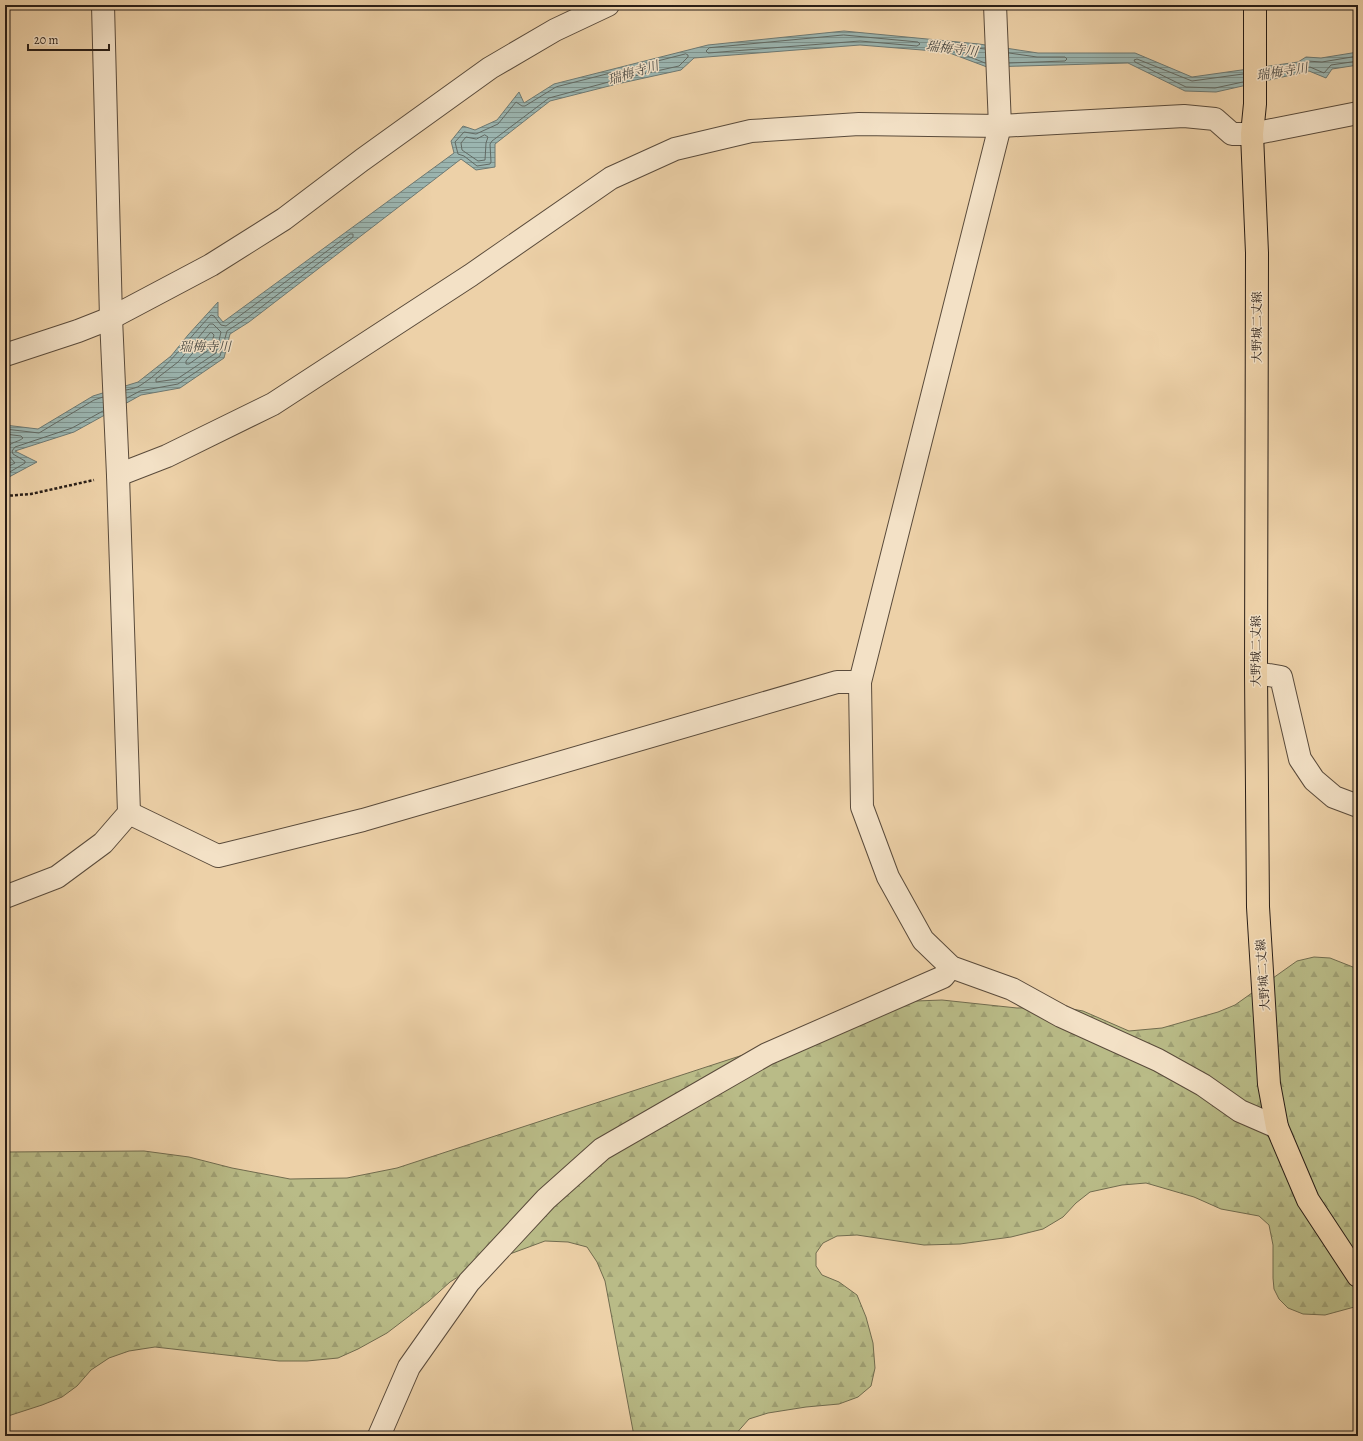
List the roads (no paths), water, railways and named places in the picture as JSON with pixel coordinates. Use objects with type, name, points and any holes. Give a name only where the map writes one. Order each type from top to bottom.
[{"type":"main road","name":"大野城二丈線","points":[[1255,5],[1255,104],[1252,134],[1258,253],[1256,673],[1258,907],[1269,1084],[1277,1127],[1308,1200],[1358,1276]]},
{"type":"street","points":[[5,898],[57,877],[103,842],[129,813],[118,475],[111,318],[103,5]]},
{"type":"street","points":[[5,355],[78,332],[111,318],[211,265],[284,219],[362,160],[490,68],[556,30],[608,5]]},
{"type":"street","points":[[995,5],[1000,126],[860,682],[862,807],[888,877],[923,940],[951,967],[1012,989],[1061,1016],[1158,1060],[1203,1085],[1240,1111],[1277,1127]]},
{"type":"street","points":[[118,475],[167,456],[273,404],[472,275],[611,178],[675,149],[751,131],[860,124],[1000,126],[1184,116],[1216,119],[1232,134],[1252,134],[1358,113]]},
{"type":"street","points":[[1256,673],[1281,678],[1300,759],[1314,780],[1334,797],[1358,806]]},
{"type":"street","points":[[129,813],[218,856],[363,820],[837,682],[860,682]]},
{"type":"street","points":[[379,1436],[409,1367],[469,1282],[546,1199],[602,1149],[767,1054],[943,977],[951,967]]},
{"type":"water","name":"瑞梅寺川","points":[[844,31],[979,44],[1038,53],[1135,53],[1192,77],[1298,62],[1306,57],[1321,58],[1358,52],[1358,65],[1332,69],[1326,78],[1309,71],[1216,92],[1185,91],[1128,63],[987,67],[947,52],[860,45],[694,58],[681,70],[550,101],[495,144],[495,167],[476,170],[461,159],[249,322],[230,334],[224,358],[180,388],[141,395],[74,432],[15,451],[37,462],[9,477],[5,477],[5,425],[38,429],[93,396],[138,382],[171,356],[218,302],[218,316],[223,322],[454,153],[451,141],[463,126],[475,130],[497,120],[519,92],[524,103],[554,84],[708,45]]}]
